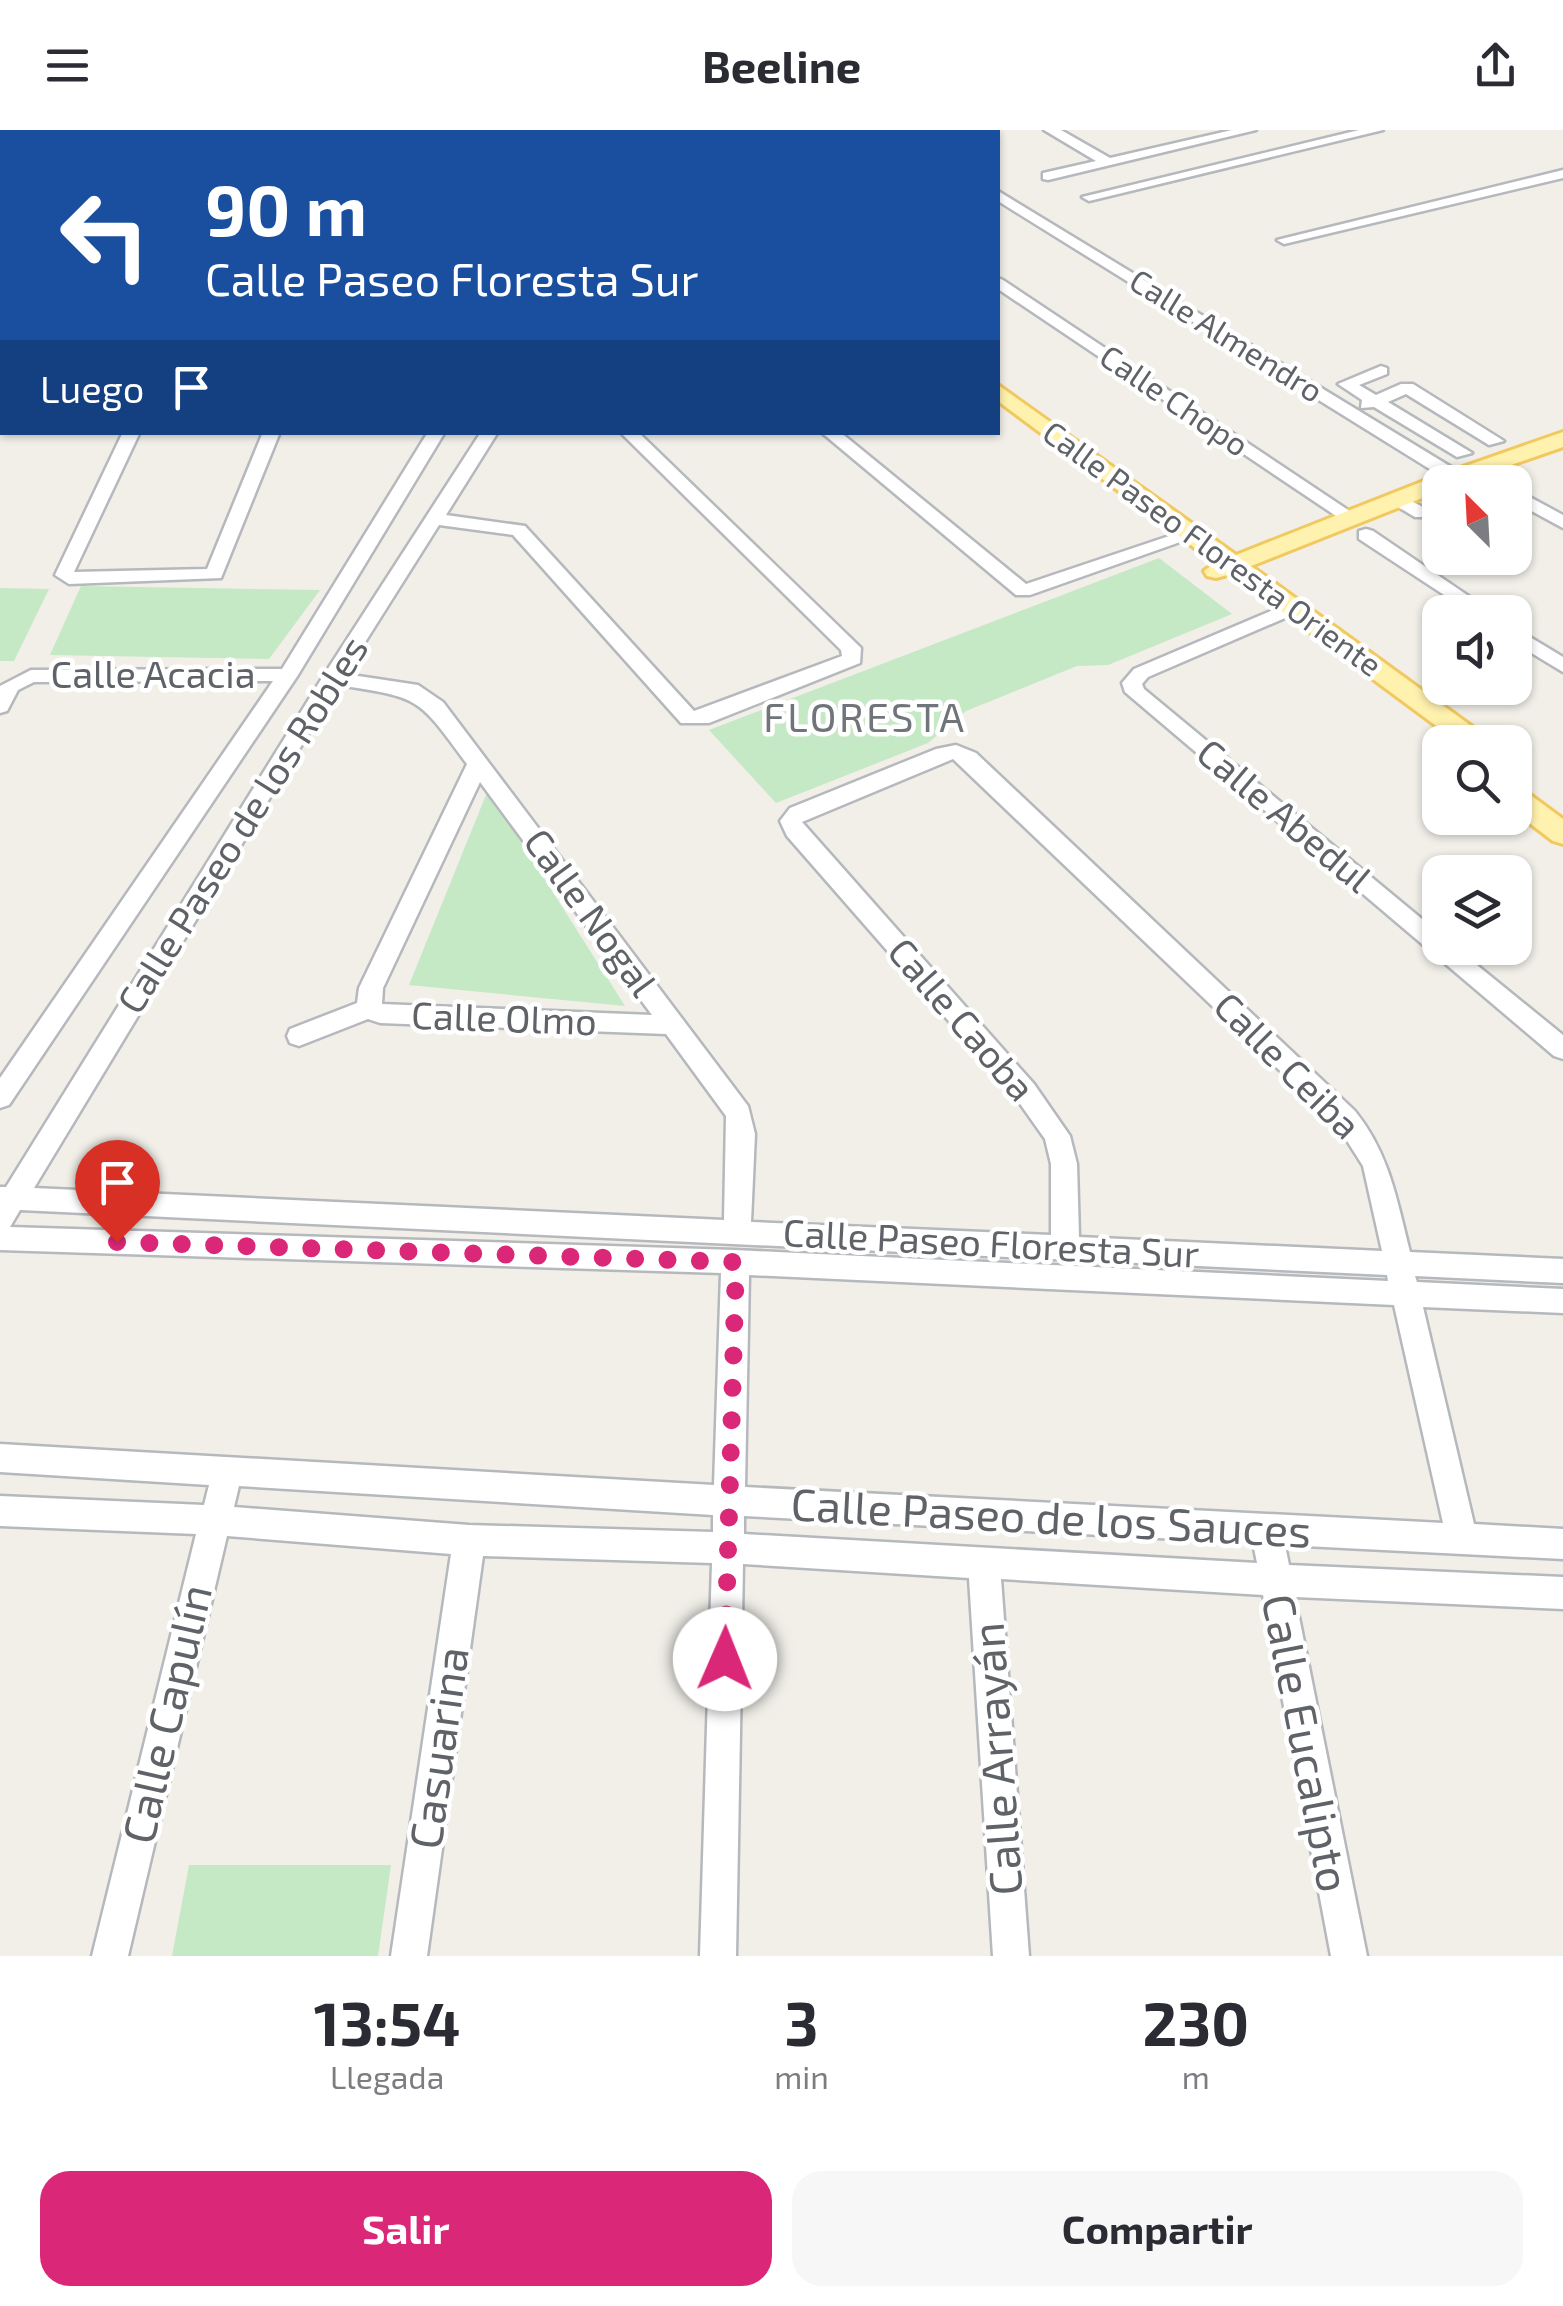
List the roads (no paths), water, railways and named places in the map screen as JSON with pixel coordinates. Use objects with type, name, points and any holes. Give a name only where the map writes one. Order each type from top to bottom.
[{"type":"main road","name":"Calle Paseo Floresta Oriente","points":[[1004,407],[1281,612],[1450,725]]},
{"type":"main road","points":[[1491,465],[1563,439]]},
{"type":"main road","points":[[1532,469],[1563,457]]},
{"type":"main road","points":[[1358,526],[1398,500],[1422,490]]},
{"type":"main road","points":[[1231,576],[1358,526],[1422,511]]},
{"type":"main road","name":"Calle Paseo Floresta Oriente","points":[[1281,612],[1422,727]]},
{"type":"main road","points":[[1532,784],[1563,807]]},
{"type":"main road","points":[[1532,811],[1563,834]]},
{"type":"street","points":[[1051,130],[1108,162]]},
{"type":"street","points":[[1196,130],[1213,138]]},
{"type":"street","points":[[1048,176],[1249,130]]},
{"type":"street","points":[[1089,197],[1376,130]]},
{"type":"street","points":[[1284,240],[1563,174]]},
{"type":"street","name":"Calle Almendro","points":[[1000,196],[1348,411],[1424,465]]},
{"type":"street","name":"Calle Chopo","points":[[1000,284],[1457,595]]},
{"type":"street","points":[[1381,370],[1346,384],[1463,453]]},
{"type":"street","points":[[1348,411],[1407,388],[1495,441]]},
{"type":"street","points":[[131,435],[64,575],[69,578],[214,574],[271,435]]},
{"type":"street","name":"Calle Paseo de los Robles","points":[[0,1098],[288,675],[435,435]]},
{"type":"street","name":"Calle Paseo de los Robles","points":[[4,1205],[488,435]]},
{"type":"street","points":[[434,519],[508,526],[528,538],[692,719],[854,656],[631,435]]},
{"type":"street","points":[[833,435],[1023,592],[1180,539]]},
{"type":"street","points":[[1398,500],[1422,507]]},
{"type":"street","points":[[1532,505],[1563,524]]},
{"type":"street","name":"Calle Abedul","points":[[1281,612],[1141,674],[1132,683],[1135,692],[1422,932]]},
{"type":"street","points":[[1532,645],[1563,666]]},
{"type":"street","name":"Calle Acacia","points":[[0,706],[10,686],[31,676],[288,675]]},
{"type":"street","name":"Calle Nogal","points":[[332,678],[396,686],[425,696],[479,762],[739,1114],[742,1134],[728,1501],[718,1956]]},
{"type":"street","name":"Calle Caoba","points":[[956,752],[798,814],[791,821],[795,831],[1025,1091],[1057,1136],[1064,1164],[1065,1248]]},
{"type":"street","name":"Calle Ceiba","points":[[956,752],[968,758],[1346,1118],[1366,1142],[1376,1166],[1462,1538]]},
{"type":"street","name":"Calle Olmo","points":[[479,762],[370,988],[369,1008],[380,1014],[672,1025]]},
{"type":"street","points":[[220,775],[270,778]]},
{"type":"street","name":"Calle Abedul","points":[[1462,965],[1563,1049]]},
{"type":"street","points":[[299,1036],[369,1008]]},
{"type":"street","name":"Calle Paseo Floresta Sur","points":[[4,1205],[590,1224],[886,1270],[1400,1280],[1563,1271]]},
{"type":"street","points":[[586,1258],[590,1224]]},
{"type":"street","name":"Calle Paseo Floresta Sur","points":[[0,1238],[586,1258],[890,1238],[1065,1248],[1400,1280],[1563,1301]]},
{"type":"street","points":[[886,1270],[890,1238]]},
{"type":"street","name":"Calle Paseo de los Sauces","points":[[0,1458],[1563,1544]]},
{"type":"street","name":"Calle Capulín","points":[[110,1956],[227,1472]]},
{"type":"street","name":"Calle Paseo de los Sauces","points":[[0,1511],[213,1520],[469,1540],[728,1548],[1563,1593]]},
{"type":"street","name":"Calle Eucalipto","points":[[1266,1529],[1348,1956]]},
{"type":"street","name":"Casuarina","points":[[410,1956],[469,1540]]},
{"type":"street","name":"Calle Arrayán","points":[[984,1562],[1011,1956]]},
{"type":"district","name":"FLORESTA","points":[[865,718]]}]
